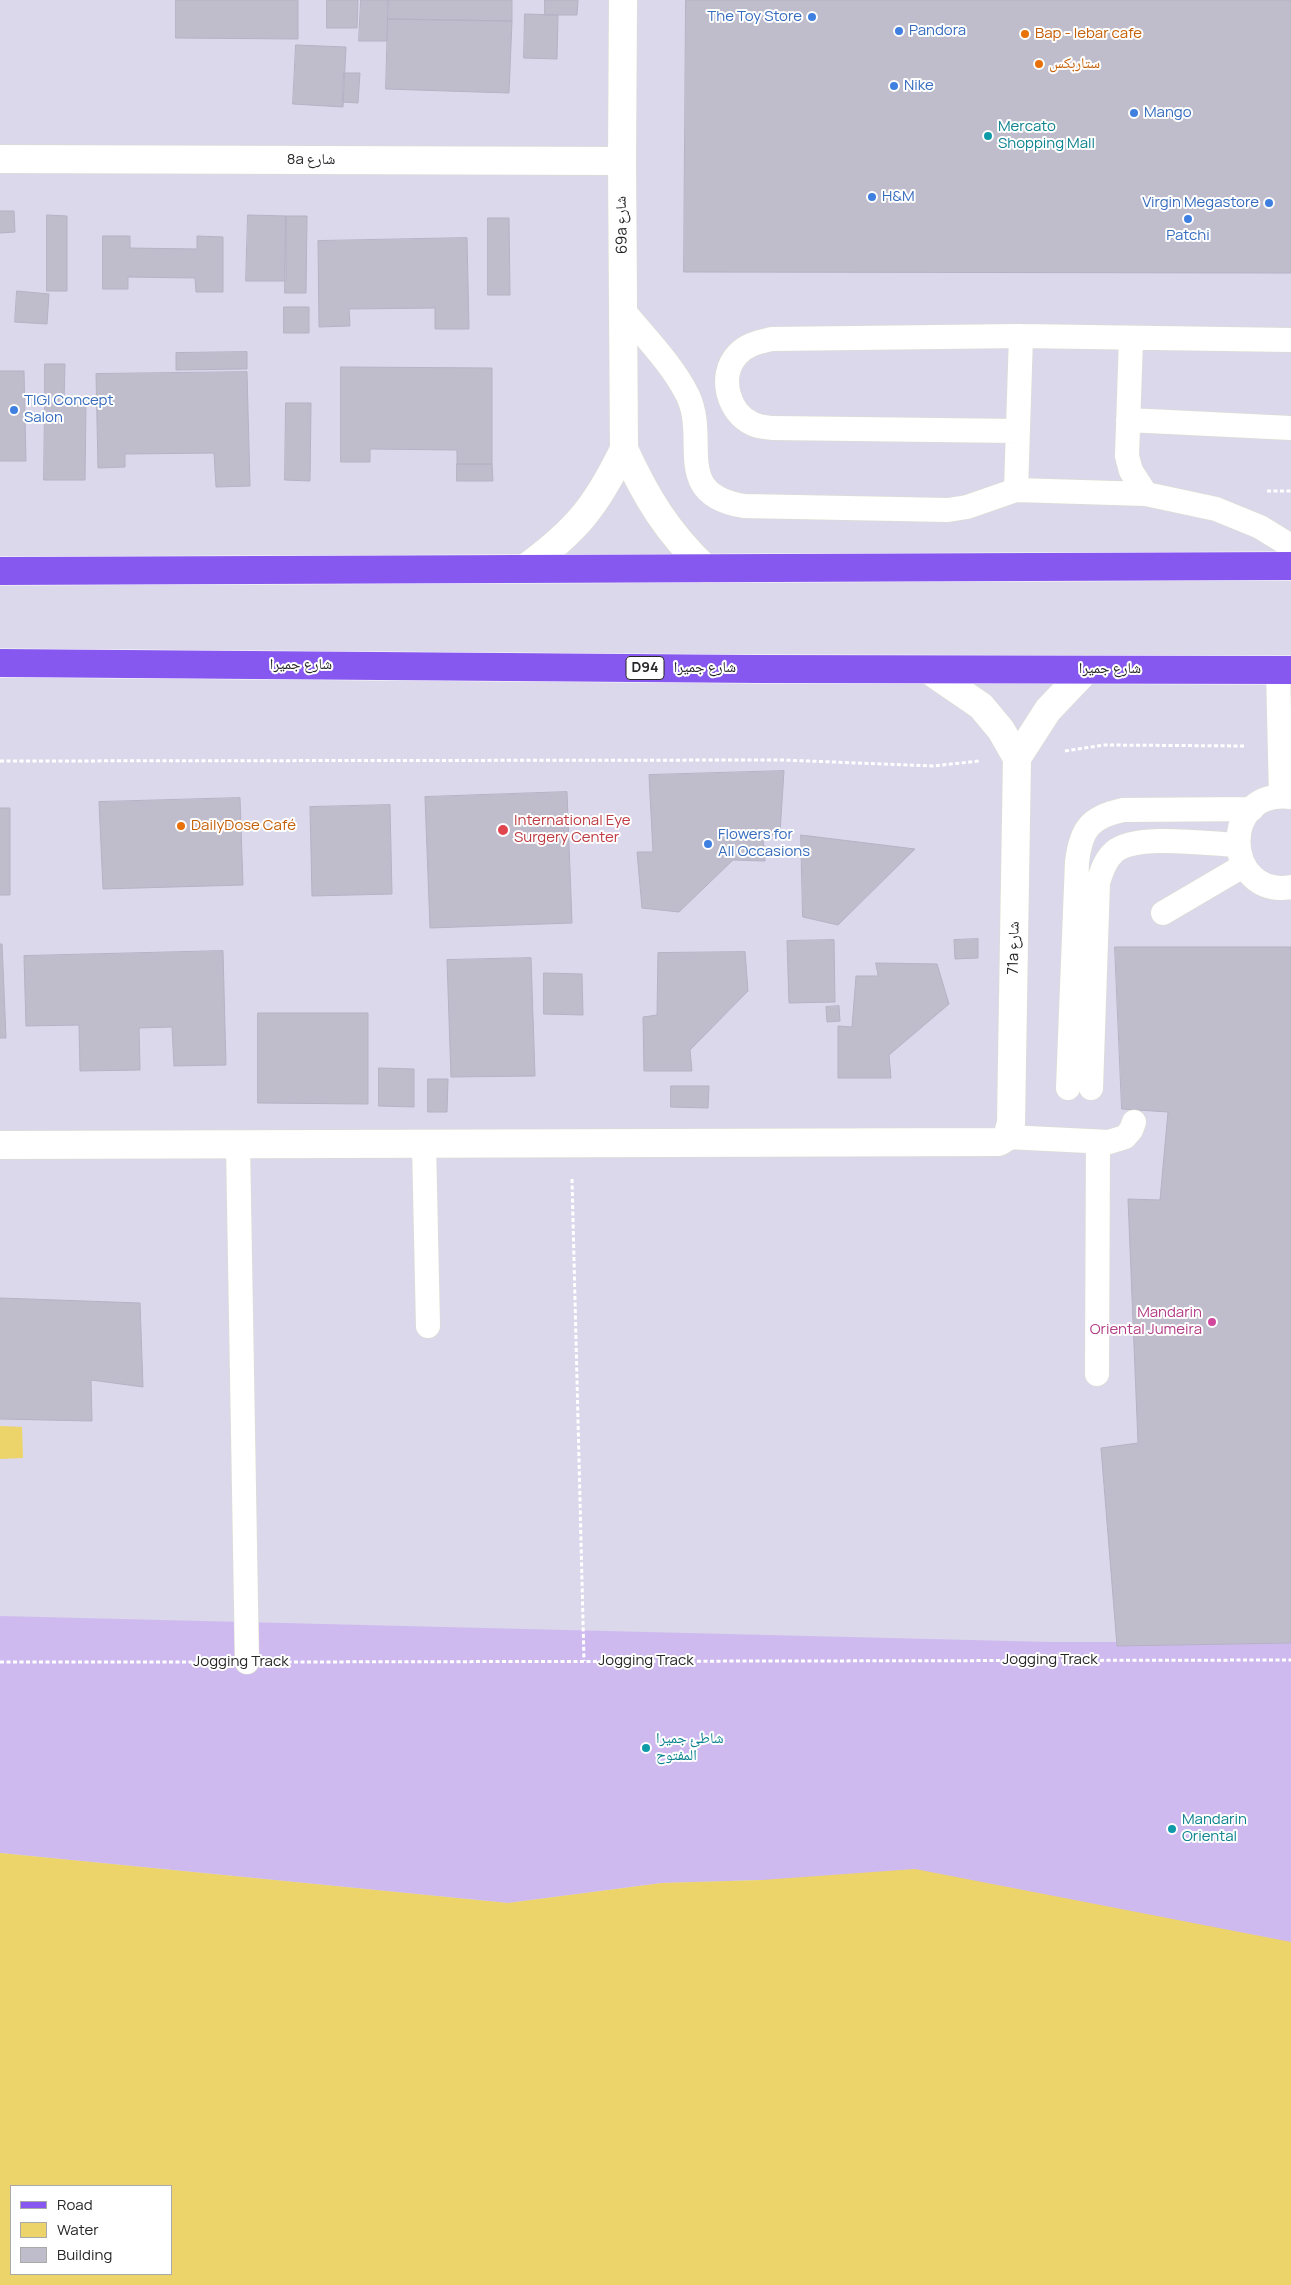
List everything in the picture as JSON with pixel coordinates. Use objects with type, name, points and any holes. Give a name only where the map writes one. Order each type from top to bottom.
[{"type":"main road","points":[[0,571],[1291,566]]},
{"type":"main road","name":"شارع جميرا","points":[[0,663],[1284,670]]},
{"type":"street","name":"69a شارع","points":[[623,0],[624,449],[641,486],[659,515],[681,545],[706,569]]},
{"type":"street","name":"8a شارع","points":[[0,159],[622,161]]},
{"type":"street","name":"69a شارع","points":[[524,569],[556,546],[584,518],[606,486],[624,449]]},
{"type":"street","points":[[926,669],[980,706],[1001,730],[1017,758],[1048,710],[1087,669]]},
{"type":"street","name":"71a شارع","points":[[1006,1137],[1011,1130],[1017,758]]},
{"type":"street","points":[[0,1145],[999,1142],[1006,1137]]},
{"type":"lane","points":[[623,310],[683,387],[694,411],[696,425],[695,467],[702,482],[713,494],[728,503],[744,506],[948,510],[967,507],[1016,490],[1146,494],[1216,509],[1260,527],[1291,546]]},
{"type":"lane","points":[[1016,490],[1021,336]]},
{"type":"lane","points":[[1018,431],[772,428],[753,424],[737,412],[727,394],[727,373],[736,355],[752,344],[772,340],[1021,336],[1291,340]]},
{"type":"lane","points":[[1131,339],[1128,420],[1129,463],[1131,471],[1146,494]]},
{"type":"lane","points":[[1128,420],[1291,428]]},
{"type":"lane","points":[[1284,670],[1286,797],[1265,800],[1252,808],[1243,819],[1238,831],[1240,856],[1259,882],[1280,889],[1291,887]]},
{"type":"lane","points":[[1240,856],[1150,841],[1132,842],[1115,851],[1104,865],[1098,882],[1080,1088],[1077,862],[1079,842],[1088,825],[1104,814],[1123,810],[1252,808]]},
{"type":"lane","points":[[1163,913],[1240,856]]},
{"type":"lane","points":[[1006,1137],[1098,1142],[1117,1141],[1125,1137],[1131,1130],[1134,1122]]},
{"type":"lane","points":[[1097,1374],[1098,1142]]},
{"type":"lane","points":[[238,1144],[247,1662]]},
{"type":"lane","points":[[424,1144],[428,1326]]},
{"type":"path","points":[[0,761],[783,760]]},
{"type":"path","points":[[571,1143],[584,1662]]},
{"type":"path","name":"Jogging Track","points":[[0,1662],[1291,1660]]},
{"type":"sand","name":"شاطئ جميرا المفتوح","points":[[0,1616],[1051,1642],[1291,1642],[1291,1946],[762,1880],[662,1883],[508,1903],[0,1853]]},
{"type":"water","points":[[0,1426],[22,1427],[23,1458],[0,1459]]},
{"type":"water","points":[[0,1853],[508,1903],[662,1883],[762,1880],[915,1869],[1291,1942],[1291,2285],[0,2285]]},
{"type":"building","points":[[176,0],[298,0],[298,39],[176,38]]},
{"type":"building","points":[[327,0],[358,0],[357,28],[327,28]]},
{"type":"building","points":[[361,0],[388,0],[387,41],[359,41]]},
{"type":"building","points":[[389,0],[512,0],[512,21],[388,19]]},
{"type":"building","points":[[545,0],[578,0],[577,15],[545,15]]},
{"type":"building","name":"Mercato Shopping Mall","points":[[686,0],[1291,0],[1291,273],[684,272]]},
{"type":"building","points":[[525,14],[558,15],[557,59],[524,58]]},
{"type":"building","points":[[388,19],[512,21],[509,93],[386,89]]},
{"type":"building","points":[[296,45],[346,47],[343,107],[293,104]]},
{"type":"building","points":[[344,73],[360,73],[358,103],[343,102]]},
{"type":"building","points":[[0,211],[14,211],[15,232],[0,233]]},
{"type":"building","points":[[47,215],[67,216],[67,291],[47,291]]},
{"type":"building","points":[[248,215],[286,216],[286,281],[246,281]]},
{"type":"building","points":[[286,216],[307,216],[306,293],[285,293]]},
{"type":"building","points":[[488,218],[509,218],[510,295],[488,295]]},
{"type":"building","points":[[103,236],[130,236],[130,248],[197,249],[197,236],[223,237],[223,292],[196,292],[195,278],[128,277],[128,289],[103,289]]},
{"type":"building","points":[[467,238],[469,329],[435,329],[435,308],[349,309],[350,326],[319,327],[318,241]]},
{"type":"building","points":[[17,291],[49,294],[47,324],[15,322]]},
{"type":"building","points":[[284,307],[309,307],[309,333],[284,333]]},
{"type":"building","points":[[247,352],[247,369],[176,370],[176,353]]},
{"type":"building","points":[[45,364],[65,364],[64,403],[45,403]]},
{"type":"building","points":[[341,367],[492,368],[492,464],[457,464],[457,450],[370,449],[370,462],[341,462]]},
{"type":"building","points":[[0,371],[24,371],[26,461],[0,461]]},
{"type":"building","points":[[247,372],[250,486],[216,487],[214,453],[125,454],[125,467],[98,468],[96,374]]},
{"type":"building","points":[[45,403],[86,403],[85,480],[44,480]]},
{"type":"building","points":[[286,403],[311,403],[310,481],[285,480]]},
{"type":"building","points":[[457,464],[492,464],[493,481],[457,481]]},
{"type":"building","name":"Flowers for All Occasions","points":[[784,771],[780,833],[763,837],[765,861],[733,860],[679,912],[642,908],[637,852],[653,852],[649,775]]},
{"type":"building","points":[[567,792],[572,923],[430,928],[425,797]]},
{"type":"building","points":[[240,798],[243,885],[103,889],[99,802]]},
{"type":"building","points":[[390,805],[392,894],[312,896],[310,807]]},
{"type":"building","points":[[0,808],[10,808],[10,895],[0,895]]},
{"type":"building","points":[[801,835],[915,849],[838,925],[803,917]]},
{"type":"building","points":[[978,939],[978,958],[955,959],[954,940]]},
{"type":"building","points":[[834,940],[835,1002],[789,1003],[787,941]]},
{"type":"building","points":[[0,944],[2,944],[6,1038],[0,1038]]},
{"type":"building","name":"Mandarin Oriental Jumeira","points":[[1115,947],[1291,947],[1291,1643],[1117,1646],[1101,1448],[1138,1443],[1128,1199],[1160,1200],[1168,1112],[1122,1109]]},
{"type":"building","points":[[223,951],[226,1065],[174,1066],[172,1027],[139,1028],[140,1070],[80,1071],[79,1025],[26,1026],[24,956]]},
{"type":"building","points":[[745,952],[748,991],[690,1050],[692,1071],[644,1071],[643,1017],[657,1015],[658,953]]},
{"type":"building","points":[[531,958],[535,1076],[451,1077],[447,960]]},
{"type":"building","points":[[876,963],[937,964],[949,1004],[889,1055],[891,1078],[838,1078],[838,1026],[852,1027],[856,976],[878,976]]},
{"type":"building","points":[[544,973],[582,974],[583,1015],[544,1014]]},
{"type":"building","points":[[839,1006],[840,1021],[827,1022],[826,1007]]},
{"type":"building","points":[[258,1013],[368,1013],[368,1104],[258,1103]]},
{"type":"building","points":[[379,1068],[414,1069],[414,1107],[379,1106]]},
{"type":"building","points":[[428,1079],[448,1079],[447,1112],[428,1112]]},
{"type":"building","points":[[671,1086],[709,1086],[708,1108],[671,1107]]},
{"type":"building","points":[[0,1298],[140,1303],[143,1387],[91,1380],[92,1421],[0,1419]]},
{"type":"place","name":"The Toy Store","points":[[812,17]]},
{"type":"place","name":"Pandora","points":[[899,31]]},
{"type":"place","name":"Bap - lebar cafe","points":[[1025,34]]},
{"type":"place","name":"ستاربكس","points":[[1039,64]]},
{"type":"place","name":"Nike","points":[[894,86]]},
{"type":"place","name":"Mango","points":[[1134,113]]},
{"type":"place","name":"Mercato Shopping Mall","points":[[988,136]]},
{"type":"place","name":"H&M","points":[[872,197]]},
{"type":"place","name":"Virgin Megastore","points":[[1269,203]]},
{"type":"place","name":"Patchi","points":[[1188,219]]},
{"type":"place","name":"TIGI Concept Salon","points":[[14,410]]},
{"type":"place","name":"DailyDose Café","points":[[181,826]]},
{"type":"place","name":"International Eye Surgery Center","points":[[503,830]]},
{"type":"place","name":"Flowers for All Occasions","points":[[708,844]]},
{"type":"place","name":"Mandarin Oriental Jumeira","points":[[1212,1322]]},
{"type":"place","name":"شاطئ جميرا المفتوح","points":[[646,1748]]},
{"type":"place","name":"Mandarin Oriental","points":[[1172,1829]]}]
